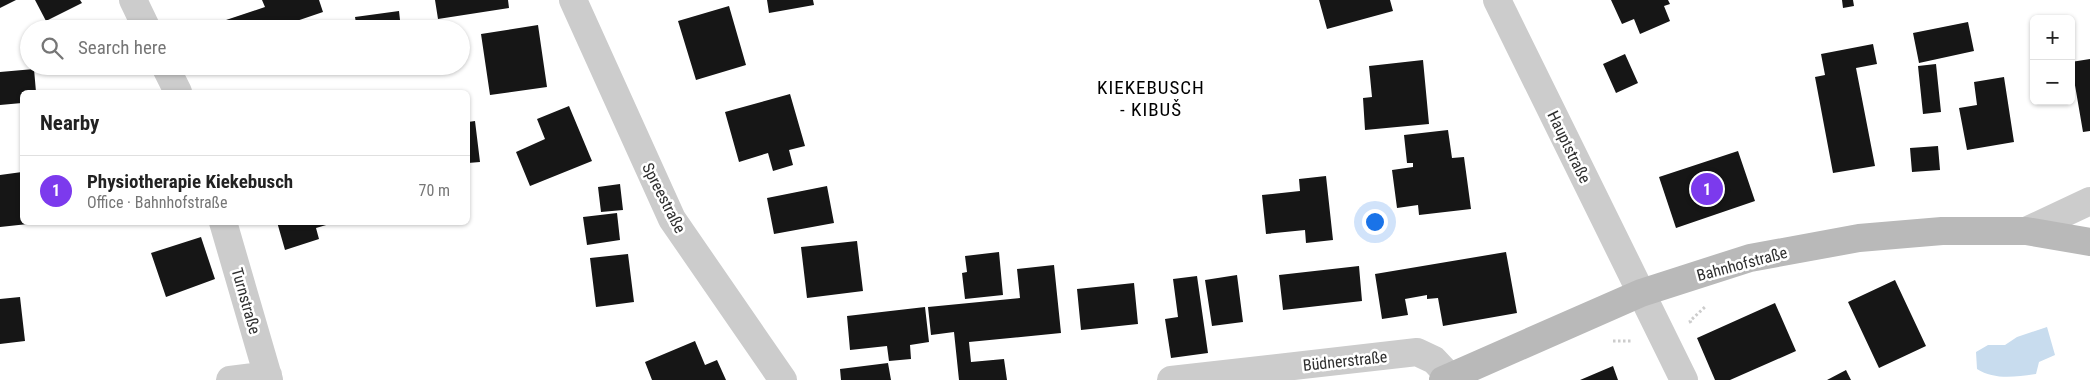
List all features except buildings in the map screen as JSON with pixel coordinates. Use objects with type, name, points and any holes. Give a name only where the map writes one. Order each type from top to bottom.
[{"type":"main road","name":"Bahnhofstraße","points":[[1446,378],[1641,293],[1750,258],[1859,238],[1942,230],[2026,231],[2090,242]]},
{"type":"street","points":[[133,0],[143,20]]},
{"type":"street","name":"Spreestraße","points":[[573,0],[672,219],[783,380]]},
{"type":"street","name":"Hauptstraße","points":[[1497,0],[1684,380]]},
{"type":"street","points":[[170,75],[177,90]]},
{"type":"street","points":[[2026,231],[2090,201]]},
{"type":"street","name":"Turnstraße","points":[[224,225],[268,378]]},
{"type":"street","name":"Büdnerstraße","points":[[1171,380],[1417,352],[1434,360],[1446,378]]},
{"type":"street","points":[[230,380],[268,378]]},
{"type":"water","points":[[2047,327],[2055,355],[2039,362],[2036,374],[2013,377],[1998,376],[1990,375],[1977,369],[1976,352],[1988,345],[2005,345],[2017,337]]},
{"type":"place","name":"Physiotherapie Kiekebusch","points":[[1707,189]]},
{"type":"district","name":"KIEKEBUSCH - KIBUŠ","points":[[1151,98]]}]
